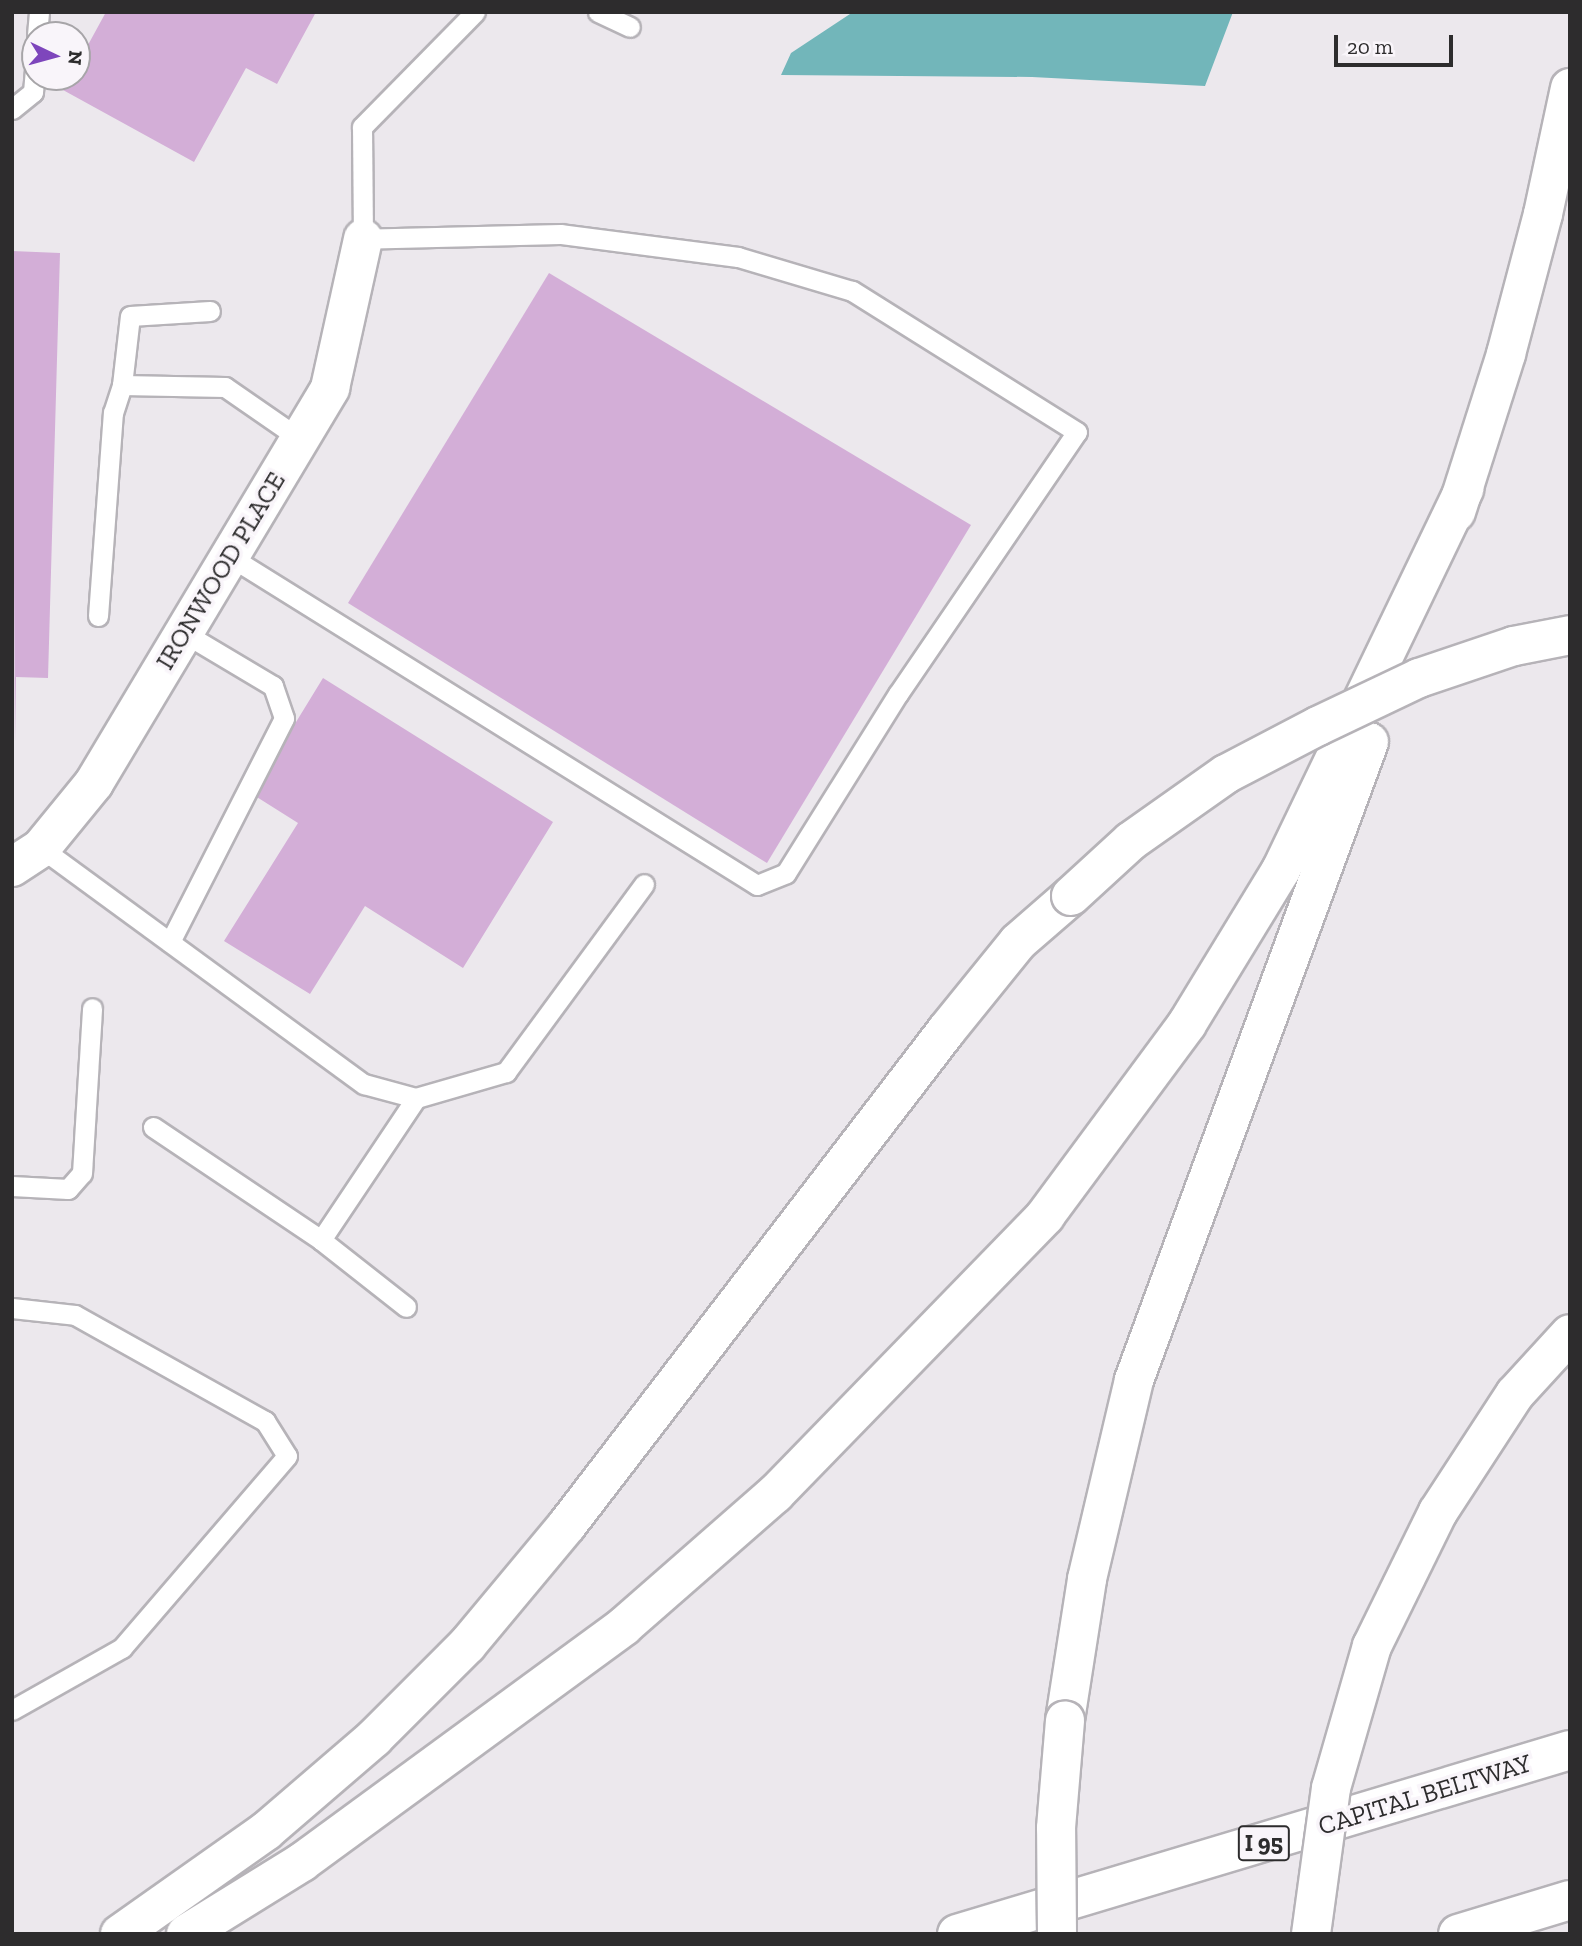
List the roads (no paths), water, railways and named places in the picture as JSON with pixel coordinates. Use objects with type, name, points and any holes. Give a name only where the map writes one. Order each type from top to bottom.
[{"type":"main road","points":[[1057,1934],[1056,1828],[1065,1720],[1087,1579],[1134,1380],[1176,1259],[1464,489],[1540,227],[1570,88]]},
{"type":"main road","name":"IRONWOOD PLACE","points":[[27,858],[94,783],[330,388],[363,239]]},
{"type":"main road","points":[[186,1934],[313,1854],[624,1626],[775,1494],[1045,1216],[1188,1024],[1281,870],[1464,489]]},
{"type":"main road","points":[[120,1934],[266,1831],[374,1738],[467,1644],[567,1525],[946,1031],[1018,942],[1131,841],[1226,775],[1318,726],[1419,678],[1514,646],[1570,635]]},
{"type":"main road","points":[[1311,1934],[1331,1788],[1372,1646],[1438,1511],[1515,1394],[1570,1334]]},
{"type":"main road","name":"CAPITAL BELTWAY","points":[[957,1934],[1570,1750]]},
{"type":"main road","points":[[1458,1934],[1570,1900]]},
{"type":"lane","points":[[229,556],[757,885],[786,873],[898,694],[1077,432],[852,291],[738,257],[561,234],[363,239],[362,127],[475,12]]},
{"type":"lane","points":[[598,12],[630,27]]},
{"type":"lane","points":[[12,109],[33,91]]},
{"type":"lane","points":[[98,616],[113,413],[122,385],[130,316],[210,311]]},
{"type":"lane","points":[[122,385],[225,387],[300,439]]},
{"type":"lane","points":[[170,942],[284,718],[273,686],[184,633]]},
{"type":"lane","points":[[27,858],[170,942],[364,1084],[416,1098],[506,1072],[643,884]]},
{"type":"lane","points":[[12,1186],[68,1189],[82,1173],[92,1008]]},
{"type":"lane","points":[[321,1240],[416,1098]]},
{"type":"lane","points":[[153,1127],[321,1240],[406,1307]]},
{"type":"lane","points":[[12,1308],[75,1315],[265,1421],[286,1456],[122,1647],[12,1710]]},
{"type":"water","points":[[853,12],[1233,12],[1205,86],[1032,77],[781,75],[791,53]]}]
